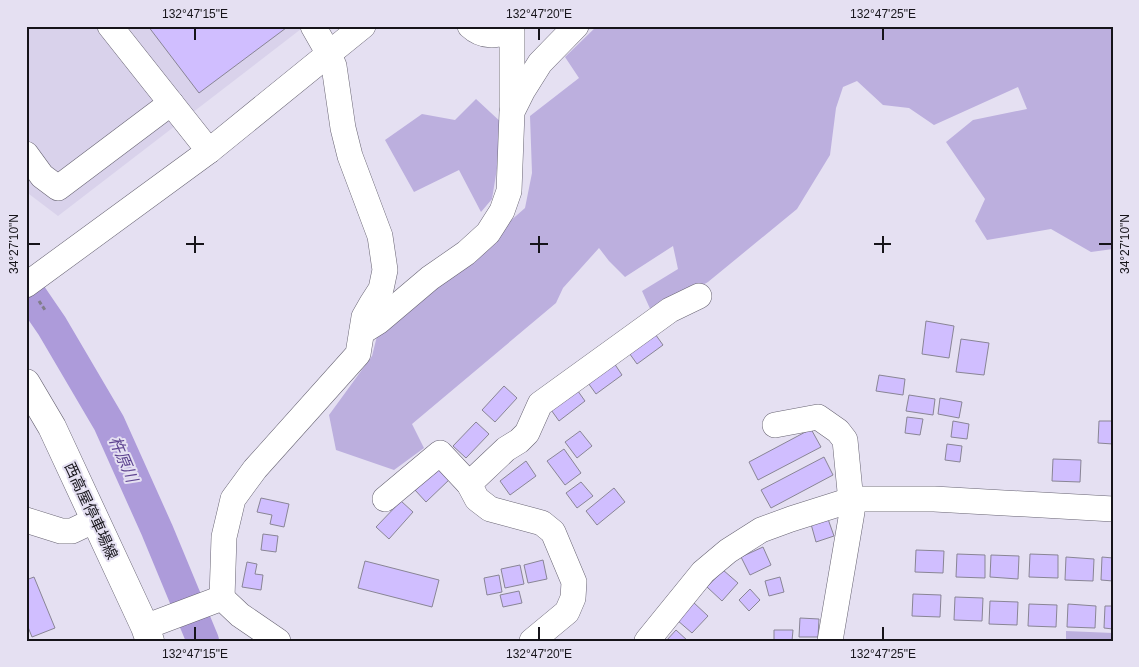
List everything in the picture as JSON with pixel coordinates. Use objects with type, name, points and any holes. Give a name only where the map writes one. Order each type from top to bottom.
[{"type":"main road","name":"西高屋停車場線","points":[[26,383],[52,427],[95,520],[155,628]]},
{"type":"street","points":[[110,26],[209,151]]},
{"type":"street","points":[[215,601],[224,537],[233,500],[255,469],[358,354],[364,317],[381,289],[385,270],[380,236],[350,156],[343,128],[334,66],[330,54],[313,26]]},
{"type":"street","points":[[26,285],[209,151],[363,26]]},
{"type":"street","points":[[362,332],[378,322],[430,278],[466,253],[488,233],[502,211],[509,191],[512,112],[512,31],[500,35],[480,34],[470,26]]},
{"type":"street","points":[[512,112],[523,90],[540,64],[576,26]]},
{"type":"street","points":[[26,154],[42,176],[58,188],[171,103]]},
{"type":"street","points":[[469,484],[506,449],[519,442],[527,433],[540,404],[670,310],[698,296]]},
{"type":"street","points":[[775,425],[818,417],[838,431],[845,440],[852,512],[830,641]]},
{"type":"street","points":[[385,499],[440,453],[469,484],[477,500],[490,509],[542,523],[553,532],[574,582],[573,598],[567,612],[532,641]]},
{"type":"street","points":[[647,641],[703,572],[728,551],[761,530],[852,500],[861,498],[934,498],[1113,509]]},
{"type":"street","points":[[26,520],[61,531],[72,531],[95,520]]},
{"type":"street","points":[[215,601],[240,615],[278,641]]},
{"type":"street","points":[[155,628],[215,601]]},
{"type":"street","points":[[240,615],[235,621],[243,641]]},
{"type":"shaded area","points":[[26,26],[299,26],[301,29],[58,216],[26,190]]},
{"type":"shaded area","points":[[597,26],[1113,26],[1113,249],[1091,252],[1051,229],[987,240],[975,221],[985,199],[946,142],[973,120],[1027,109],[1018,87],[934,125],[909,108],[883,105],[857,81],[843,87],[836,108],[830,155],[797,209],[708,282],[652,313],[642,291],[678,269],[673,246],[625,277],[599,248],[563,288],[556,303],[412,424],[424,448],[394,470],[336,450],[329,415],[372,356],[378,332],[459,266],[525,208],[532,173],[530,116],[579,78],[565,57]]},
{"type":"shaded area","points":[[476,99],[504,125],[492,199],[481,212],[459,170],[414,192],[385,140],[422,114],[455,120]]},
{"type":"shaded area","points":[[1066,631],[1113,633],[1113,641],[1066,641]]},
{"type":"building","points":[[148,26],[285,26],[286,28],[199,93]]},
{"type":"building","points":[[926,321],[954,326],[949,358],[922,354]]},
{"type":"building","points":[[653,331],[663,345],[637,364],[627,350]]},
{"type":"building","points":[[961,339],[989,343],[984,375],[956,372]]},
{"type":"building","points":[[612,360],[622,375],[596,394],[586,380]]},
{"type":"building","points":[[879,375],[905,379],[903,395],[876,391]]},
{"type":"building","points":[[504,386],[517,398],[495,422],[482,410]]},
{"type":"building","points":[[575,387],[585,401],[559,421],[549,407]]},
{"type":"building","points":[[909,395],[935,399],[933,415],[906,411]]},
{"type":"building","points":[[940,398],[962,402],[959,418],[938,414]]},
{"type":"building","points":[[907,417],[923,419],[920,435],[905,433]]},
{"type":"building","points":[[953,421],[969,424],[967,439],[951,437]]},
{"type":"building","points":[[1099,421],[1113,421],[1113,444],[1098,443]]},
{"type":"building","points":[[476,422],[489,434],[466,458],[453,446]]},
{"type":"building","points":[[811,429],[821,447],[758,480],[749,462]]},
{"type":"building","points":[[580,431],[592,446],[577,458],[565,442]]},
{"type":"building","points":[[947,444],[962,446],[960,462],[945,460]]},
{"type":"building","points":[[564,449],[581,473],[565,485],[547,461]]},
{"type":"building","points":[[824,457],[833,475],[771,508],[761,490]]},
{"type":"building","points":[[1053,459],[1081,460],[1080,482],[1052,481]]},
{"type":"building","points":[[526,461],[536,476],[510,495],[500,481]]},
{"type":"building","points":[[440,467],[451,478],[426,502],[415,490]]},
{"type":"building","points":[[581,482],[593,496],[577,508],[566,493]]},
{"type":"building","points":[[614,488],[625,502],[597,525],[586,511]]},
{"type":"building","points":[[261,498],[289,504],[284,527],[270,524],[272,515],[257,512]]},
{"type":"building","points":[[401,501],[413,512],[389,539],[376,527]]},
{"type":"building","points":[[828,519],[834,536],[816,542],[811,524]]},
{"type":"building","points":[[263,534],[278,536],[276,552],[261,550]]},
{"type":"building","points":[[763,547],[771,565],[750,575],[741,557]]},
{"type":"building","points":[[916,550],[944,551],[943,573],[915,572]]},
{"type":"building","points":[[957,554],[985,555],[985,578],[956,577]]},
{"type":"building","points":[[1030,554],[1058,555],[1058,578],[1029,577]]},
{"type":"building","points":[[991,555],[1019,556],[1018,579],[990,577]]},
{"type":"building","points":[[1066,557],[1094,559],[1093,581],[1065,580]]},
{"type":"building","points":[[1102,557],[1113,558],[1113,581],[1101,580]]},
{"type":"building","points":[[543,560],[547,579],[528,583],[524,565]]},
{"type":"building","points":[[365,561],[439,580],[432,607],[358,588]]},
{"type":"building","points":[[247,562],[257,564],[255,574],[263,575],[261,590],[242,587]]},
{"type":"building","points":[[520,565],[524,584],[505,588],[501,569]]},
{"type":"building","points":[[723,570],[738,583],[722,601],[707,587]]},
{"type":"building","points":[[499,575],[502,592],[487,595],[484,578]]},
{"type":"building","points":[[34,577],[55,628],[32,637],[26,622],[26,580]]},
{"type":"building","points":[[780,577],[784,592],[769,596],[765,581]]},
{"type":"building","points":[[750,589],[760,600],[749,611],[739,600]]},
{"type":"building","points":[[519,591],[522,603],[503,607],[500,595]]},
{"type":"building","points":[[913,594],[941,595],[940,617],[912,616]]},
{"type":"building","points":[[955,597],[983,598],[982,621],[954,620]]},
{"type":"building","points":[[990,601],[1018,602],[1017,625],[989,624]]},
{"type":"building","points":[[693,602],[708,616],[692,633],[677,620]]},
{"type":"building","points":[[1029,604],[1057,605],[1056,627],[1028,626]]},
{"type":"building","points":[[1068,604],[1096,606],[1095,628],[1067,627]]},
{"type":"building","points":[[1105,606],[1113,606],[1113,629],[1104,628]]},
{"type":"building","points":[[800,618],[819,619],[818,637],[799,637]]},
{"type":"building","points":[[676,630],[688,641],[666,641]]},
{"type":"building","points":[[774,630],[793,630],[792,641],[774,641]]},
{"type":"waterway","name":"杵原川","points":[[26,288],[52,326],[109,423],[157,530],[203,641]]}]
